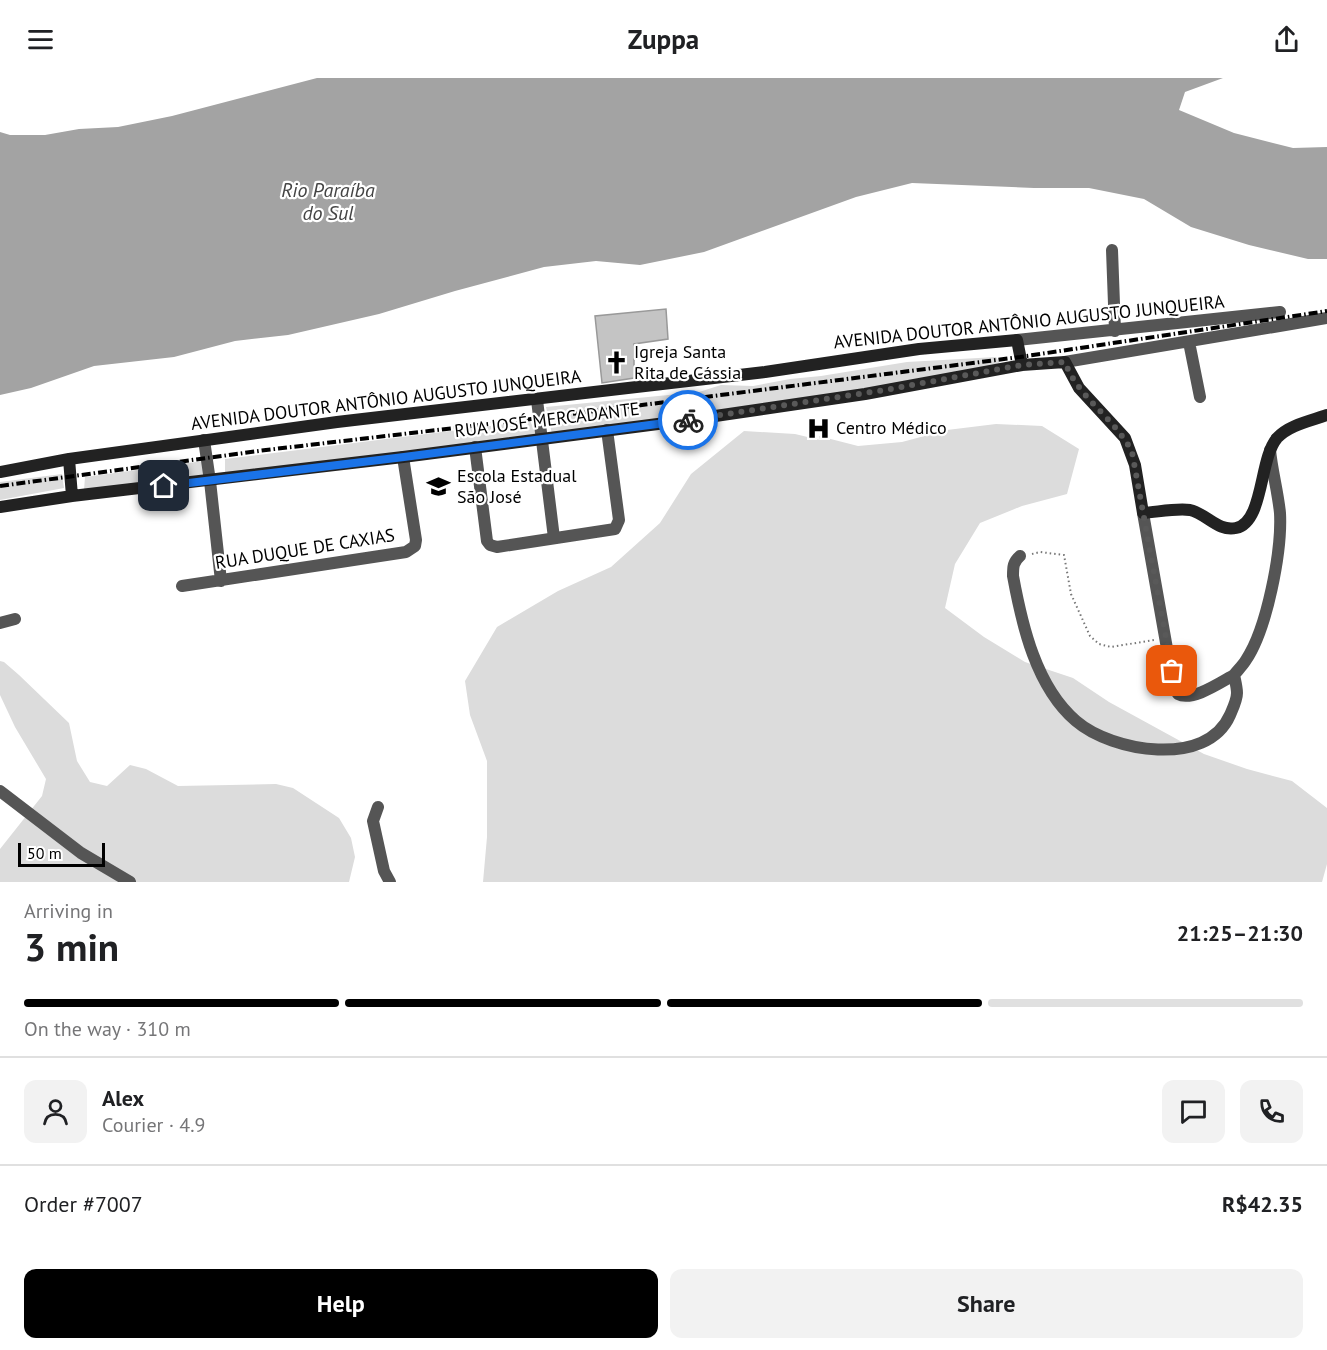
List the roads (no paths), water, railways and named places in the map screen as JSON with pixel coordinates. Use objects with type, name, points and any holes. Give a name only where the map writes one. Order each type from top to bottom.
[{"type":"street","points":[[1112,250],[1115,331]]},
{"type":"street","name":"AVENIDA DOUTOR ANTÔNIO AUGUSTO JUNQUEIRA","points":[[0,472],[69,459],[337,422],[765,372],[919,349],[1115,331],[1280,312]]},
{"type":"street","points":[[1270,449],[1280,515],[1272,584],[1256,640],[1247,660],[1234,675],[1205,691],[1181,697],[1174,688],[1135,465],[1125,438],[1079,388],[1065,362],[1327,318]]},
{"type":"street","points":[[1017,340],[1022,365]]},
{"type":"street","points":[[1189,342],[1200,398]]},
{"type":"street","name":"RUA JOSÉ MERCADANTE","points":[[0,507],[72,496],[210,481],[607,430],[865,393],[1022,365],[1065,362]]},
{"type":"street","points":[[537,400],[554,538]]},
{"type":"street","points":[[1143,513],[1189,510],[1224,528],[1243,526],[1251,518],[1256,507],[1270,449],[1282,433],[1327,415]]},
{"type":"street","points":[[475,447],[487,541],[490,545],[497,547],[612,531],[616,528],[619,520],[607,430]]},
{"type":"street","points":[[204,440],[221,581]]},
{"type":"street","name":"RUA DUQUE DE CAXIAS","points":[[182,586],[411,550],[416,540],[404,457]]},
{"type":"street","points":[[69,459],[72,496]]},
{"type":"street","points":[[1020,556],[1015,560],[1013,576],[1027,641],[1045,679],[1059,701],[1076,721],[1101,736],[1127,747],[1154,750],[1173,749],[1211,739],[1227,724],[1234,707],[1237,694],[1234,675]]},
{"type":"street","points":[[0,623],[15,619]]},
{"type":"street","points":[[0,791],[81,853],[130,882]]},
{"type":"street","points":[[378,807],[373,822],[384,871],[390,882]]},
{"type":"water","name":"Rio Paraíba do Sul","points":[[317,78],[1223,78],[1185,92],[1179,110],[1234,133],[1293,148],[1327,147],[1327,259],[1308,259],[1249,245],[1191,227],[1144,199],[1089,188],[912,183],[856,197],[704,252],[640,265],[596,261],[544,267],[379,314],[288,335],[235,341],[174,357],[94,366],[31,388],[0,395],[0,132],[10,135],[45,135],[79,129],[118,127],[172,116]]},
{"type":"railway","points":[[0,486],[266,450],[1020,357],[1327,311]]},
{"type":"place","name":"Igreja Santa Rita de Cássia","points":[[616,362]]},
{"type":"place","name":"Centro Médico","points":[[818,428]]},
{"type":"place","name":"Escola Estadual São José","points":[[439,486]]}]
